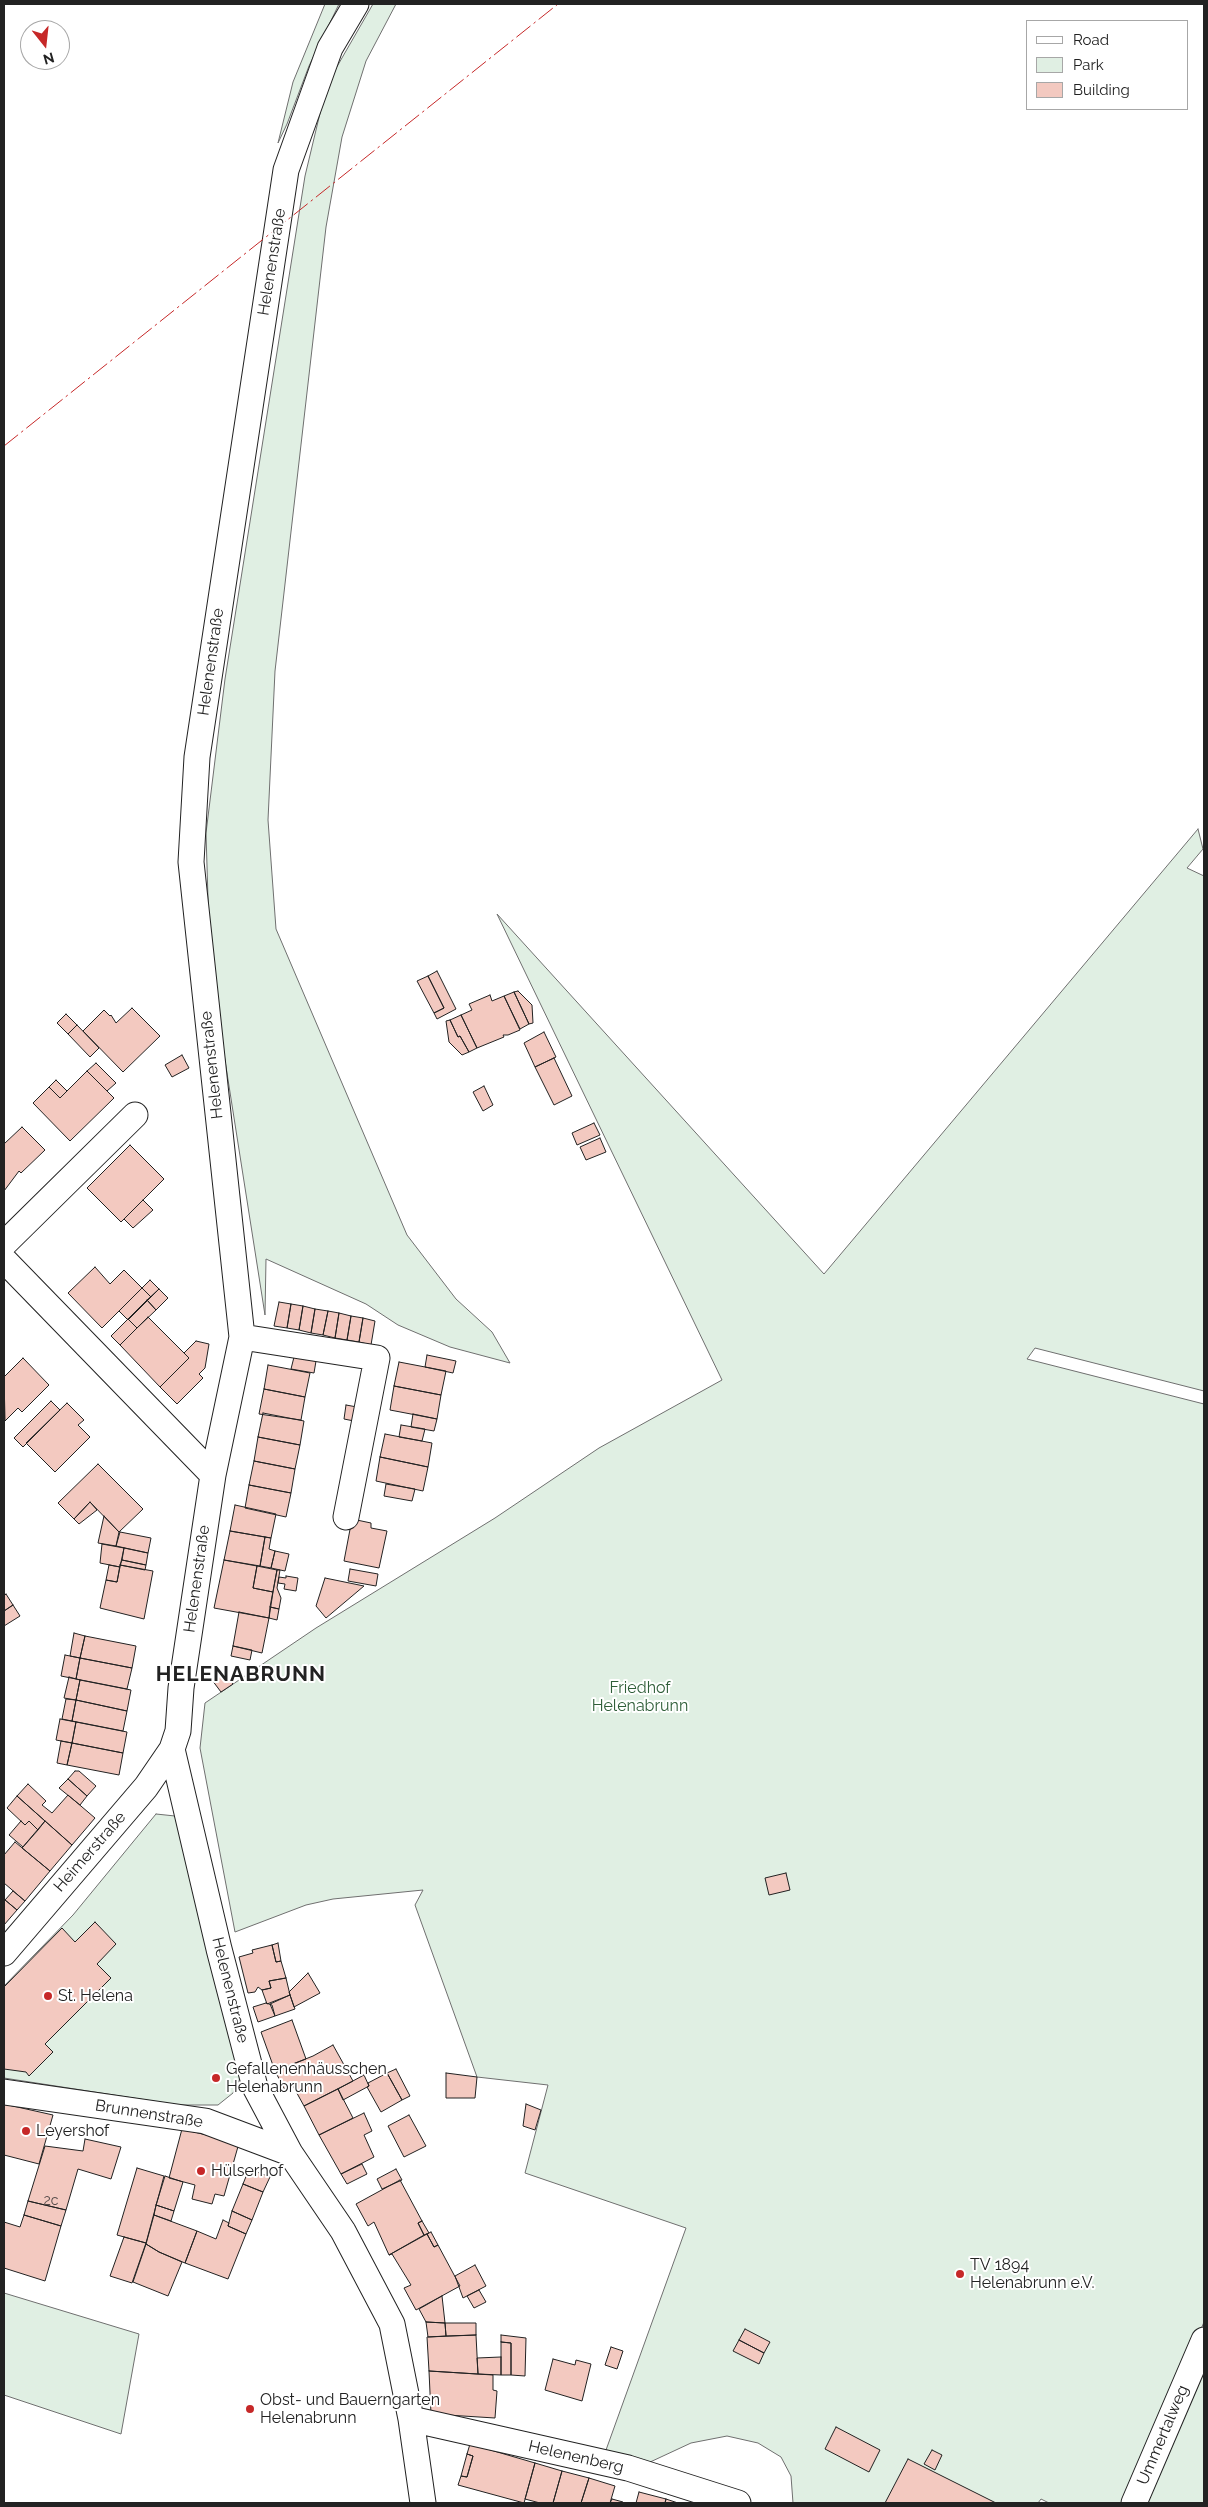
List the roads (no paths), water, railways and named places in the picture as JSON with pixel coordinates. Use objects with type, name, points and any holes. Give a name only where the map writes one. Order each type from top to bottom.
[{"type":"street","name":"Helenenstraße","points":[[356,4],[330,48],[286,170],[197,757],[191,862],[242,1337],[213,1475],[181,1688],[178,1731],[172,1749],[219,1949],[255,2087],[290,2153],[343,2231],[392,2324],[411,2419],[423,2503]]},
{"type":"street","points":[[4,1244],[135,1115]]},
{"type":"street","points":[[4,1260],[213,1475]]},
{"type":"street","points":[[242,1337],[377,1358],[346,1517]]},
{"type":"street","name":"Heimerstraße","points":[[4,1953],[146,1787],[172,1749]]},
{"type":"street","name":"Brunnenstraße","points":[[4,2092],[205,2121],[290,2153]]},
{"type":"street","name":"Ummertalweg","points":[[1134,2503],[1204,2340]]},
{"type":"street","name":"Helenenberg","points":[[411,2419],[628,2468],[738,2503]]},
{"type":"place","name":"St. Helena","points":[[48,1996]]},
{"type":"place","name":"Gefallenenhäusschen Helenabrunn","points":[[216,2078]]},
{"type":"place","name":"Leyershof","points":[[26,2131]]},
{"type":"place","name":"Hülserhof","points":[[201,2171]]},
{"type":"place","name":"TV 1894 Helenabrunn e.V.","points":[[960,2274]]},
{"type":"place","name":"Obst- und Bauerngarten Helenabrunn","points":[[250,2409]]},
{"type":"district","name":"HELENABRUNN","points":[[241,1675]]},
{"type":"park label","name":"Friedhof Helenabrunn","points":[[640,1697]]}]
